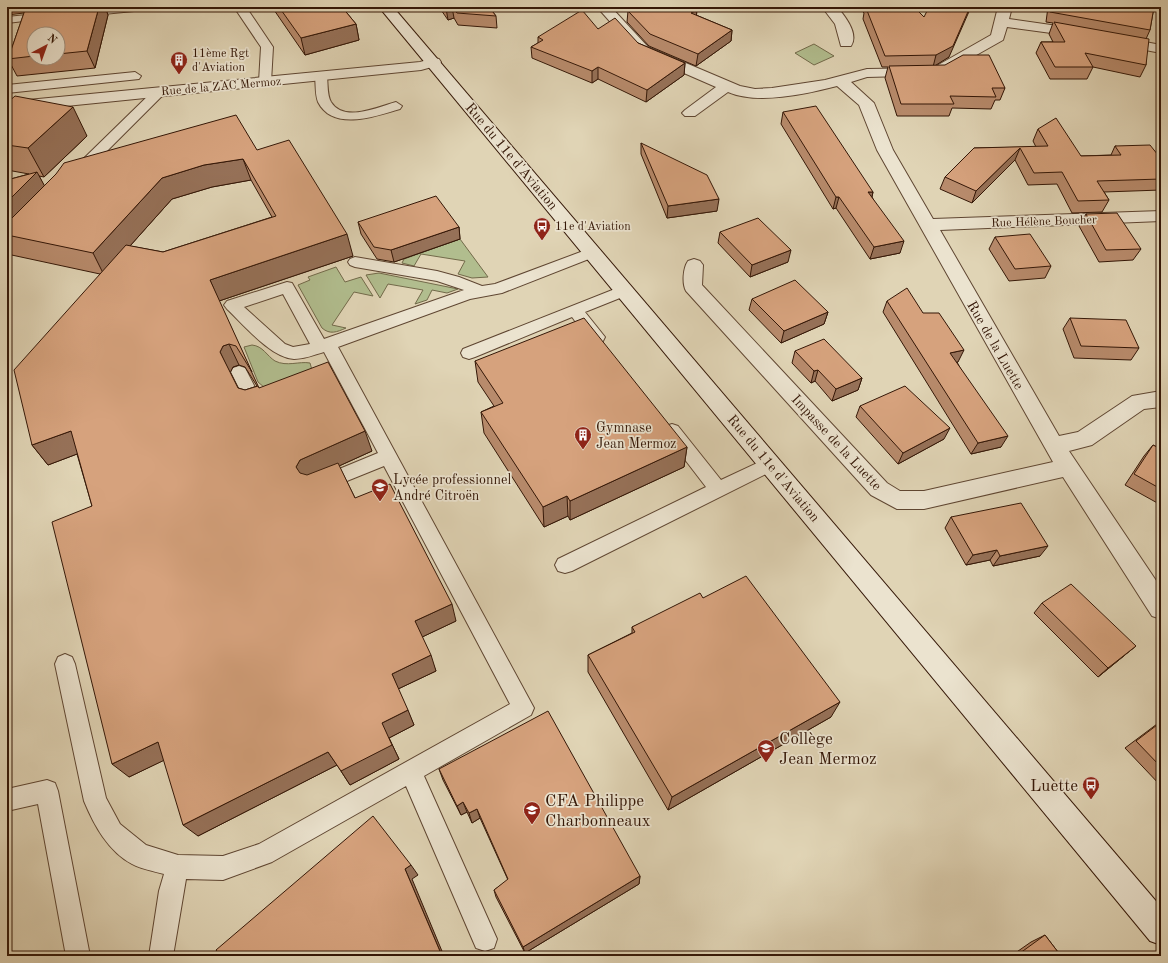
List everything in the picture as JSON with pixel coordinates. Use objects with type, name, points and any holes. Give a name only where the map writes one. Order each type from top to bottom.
[{"type":"street","name":"Rue du 11e d'Aviation","points":[[386,7],[594,252],[1161,930]]},
{"type":"street","points":[[604,7],[643,50],[726,86],[754,94],[772,93],[840,80],[867,73],[936,72],[998,37],[1005,7]]},
{"type":"street","points":[[829,7],[847,31],[846,43]]},
{"type":"street","points":[[1002,22],[1098,37],[1161,49]]},
{"type":"street","name":"Rue de la ZAC Mermoz","points":[[7,107],[322,77],[421,66],[434,62]]},
{"type":"street","name":"Rue de la Luette","points":[[840,80],[866,103],[885,150],[927,226],[1054,446],[1161,608]]},
{"type":"street","points":[[690,113],[726,86]]},
{"type":"street","name":"Rue Hélène Boucher","points":[[927,226],[1161,216]]},
{"type":"street","name":"Impasse de la Luette","points":[[694,265],[693,287],[879,489],[897,500],[924,500],[1068,467]]},
{"type":"street","points":[[1054,446],[1084,439],[1139,402],[1161,399]]},
{"type":"lane","points":[[7,20],[144,7]]},
{"type":"lane","points":[[240,7],[267,47],[265,82]]},
{"type":"lane","points":[[7,89],[135,76]]},
{"type":"lane","points":[[322,77],[326,104],[330,109],[340,114],[354,116],[366,115],[396,106]]},
{"type":"lane","points":[[69,182],[159,92]]},
{"type":"lane","points":[[65,664],[96,801],[112,832],[139,855],[178,867],[223,868],[264,854],[523,708],[389,456],[336,374],[324,346],[287,287],[232,305],[279,348],[292,353],[306,352],[324,346],[468,294],[497,289],[594,252]]},
{"type":"lane","points":[[354,262],[451,279],[467,283],[481,292]]},
{"type":"lane","points":[[469,353],[625,290]]},
{"type":"lane","points":[[576,310],[605,347]]},
{"type":"lane","points":[[239,372],[254,404],[277,395]]},
{"type":"lane","points":[[664,421],[718,490]]},
{"type":"lane","points":[[315,486],[389,456]]},
{"type":"lane","points":[[565,565],[770,464]]},
{"type":"lane","points":[[411,771],[485,939]]},
{"type":"lane","points":[[7,800],[47,791],[78,956]]},
{"type":"lane","points":[[161,956],[171,891],[178,867]]},
{"type":"green space","points":[[814,44],[834,56],[814,65],[795,53]]},
{"type":"green space","points":[[460,239],[488,277],[472,278],[458,274],[465,261],[421,254],[414,266],[402,263],[404,259]]},
{"type":"green space","points":[[336,267],[345,282],[361,277],[373,296],[354,292],[332,325],[346,328],[337,332],[328,332],[322,328],[298,285],[310,280],[308,277]]},
{"type":"green space","points":[[379,273],[458,289],[447,293],[432,290],[427,300],[415,304],[423,290],[388,284],[380,298],[366,275]]},
{"type":"green space","points":[[252,345],[262,349],[272,359],[279,363],[310,363],[312,370],[265,388],[258,382],[244,347]]},
{"type":"building","points":[[26,7],[99,7],[87,51],[66,53],[66,26],[26,26],[26,57],[8,59]]},
{"type":"building","points":[[279,7],[342,7],[356,24],[301,38]]},
{"type":"building","points":[[452,7],[489,7],[496,16],[457,13]]},
{"type":"building","points":[[634,7],[691,7],[697,10],[691,13],[732,30],[698,54],[650,34],[628,11]]},
{"type":"building","points":[[914,7],[924,17],[929,7],[970,7],[953,46],[936,55],[885,56],[866,8]]},
{"type":"building","points":[[1050,7],[1154,7],[1150,30],[1050,12]]},
{"type":"building","points":[[582,10],[598,29],[615,18],[638,43],[685,63],[647,90],[598,67],[592,71],[531,47],[543,40],[538,37]]},
{"type":"building","points":[[1054,22],[1149,39],[1146,65],[1085,53],[1093,67],[1055,67],[1041,42],[1065,42]]},
{"type":"building","points":[[963,55],[989,55],[1005,88],[992,88],[996,97],[950,96],[954,104],[901,104],[889,66],[945,65]]},
{"type":"building","points":[[15,96],[73,107],[28,148],[7,145],[7,103]]},
{"type":"building","points":[[816,106],[873,192],[868,192],[904,241],[874,247],[839,197],[836,197],[783,112]]},
{"type":"building","points":[[236,115],[257,150],[289,140],[347,234],[210,280],[252,372],[236,346],[229,344],[223,346],[220,352],[238,388],[245,390],[258,386],[259,388],[328,362],[365,431],[300,460],[296,467],[300,473],[307,475],[338,463],[355,498],[390,484],[452,604],[415,621],[431,655],[392,674],[408,710],[382,723],[392,745],[341,771],[328,752],[183,825],[158,742],[112,764],[52,522],[92,506],[71,431],[32,445],[14,370],[126,245],[163,252],[276,216],[243,159],[204,165],[162,178],[93,253],[7,235],[7,223],[56,174],[64,163]]},
{"type":"building","points":[[1056,118],[1081,156],[1121,155],[1115,146],[1150,145],[1158,155],[1161,155],[1161,179],[1097,181],[1109,200],[1078,201],[1062,172],[1034,173],[1020,148],[976,191],[945,177],[974,148],[1048,146],[1038,129]]},
{"type":"building","points":[[641,143],[707,175],[719,199],[668,206]]},
{"type":"building","points":[[37,172],[7,202],[7,180]]},
{"type":"building","points":[[436,196],[459,227],[391,250],[374,247],[358,222]]},
{"type":"building","points":[[1117,213],[1141,249],[1106,250],[1086,214]]},
{"type":"building","points":[[758,218],[791,250],[752,265],[720,232]]},
{"type":"building","points":[[1030,234],[1051,266],[1015,269],[995,237]]},
{"type":"building","points":[[795,280],[828,312],[784,331],[752,299]]},
{"type":"building","points":[[907,288],[923,313],[939,313],[964,350],[950,353],[1008,436],[978,443],[887,301]]},
{"type":"building","name":"Gymnase Jean Mermoz","points":[[584,318],[687,447],[570,501],[567,496],[543,507],[481,412],[503,403],[475,361]]},
{"type":"building","points":[[1070,318],[1126,320],[1139,348],[1081,346]]},
{"type":"building","points":[[824,339],[862,378],[836,389],[818,370],[814,371],[795,351]]},
{"type":"building","points":[[905,386],[950,428],[903,453],[860,406]]},
{"type":"building","points":[[1153,445],[1161,449],[1161,489],[1134,474]]},
{"type":"building","points":[[1021,503],[1048,546],[1000,556],[997,550],[973,555],[951,517]]},
{"type":"building","points":[[746,576],[840,702],[672,797],[588,655],[635,632],[632,627],[700,593],[703,598]]},
{"type":"building","points":[[1071,584],[1136,646],[1108,668],[1042,603]]},
{"type":"building","points":[[548,711],[640,876],[523,947],[494,890],[508,879],[477,809],[469,813],[463,802],[457,806],[439,769]]},
{"type":"building","points":[[1161,722],[1161,767],[1136,741]]},
{"type":"building","points":[[373,816],[411,865],[405,869],[442,956],[220,956],[216,950]]},
{"type":"building","points":[[1045,935],[1061,956],[1016,956]]},
{"type":"building","points":[[770,951],[773,956],[764,956]]},
{"type":"place","name":"11ème Rgt d'Aviation","points":[[179,75]]},
{"type":"place","name":"11e d'Aviation","points":[[542,241]]},
{"type":"place","name":"Gymnase Jean Mermoz","points":[[583,450]]},
{"type":"place","name":"Lycée professionnel André Citroën","points":[[380,502]]},
{"type":"place","name":"Collège Jean Mermoz","points":[[766,763]]},
{"type":"place","name":"Luette","points":[[1091,800]]},
{"type":"place","name":"CFA Philippe Charbonneaux","points":[[532,825]]}]
